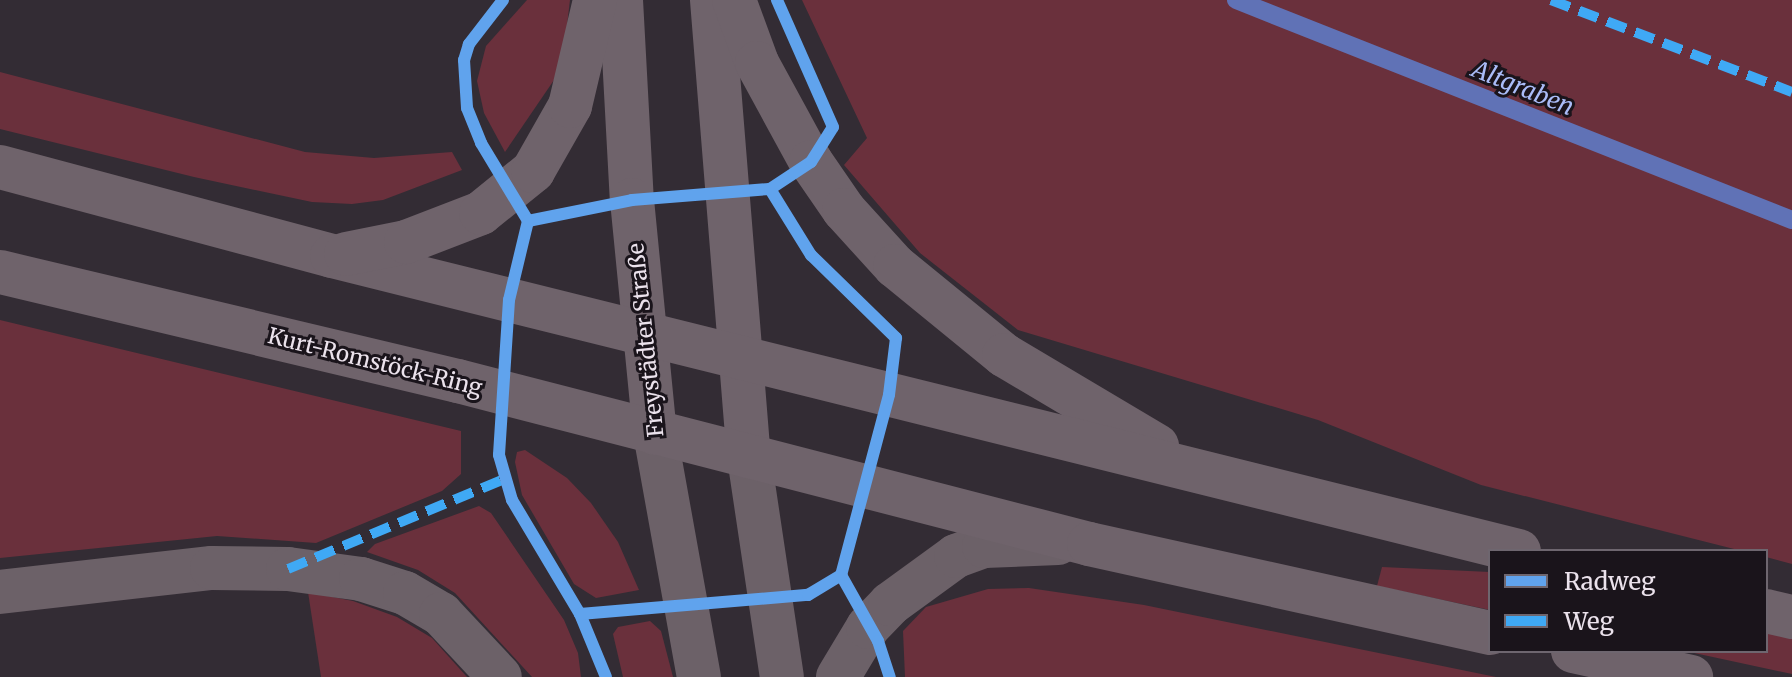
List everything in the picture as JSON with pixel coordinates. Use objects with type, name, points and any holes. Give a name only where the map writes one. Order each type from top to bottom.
[{"type":"main road","points":[[332,256],[406,242],[481,213],[533,171],[570,106],[595,0]]},
{"type":"main road","name":"Freystädter Straße","points":[[621,0],[644,335],[655,433]]},
{"type":"main road","points":[[712,0],[749,457]]},
{"type":"main road","points":[[734,0],[757,63],[811,162],[844,210],[895,266],[964,327],[1047,382],[1124,429],[1235,482]]},
{"type":"main road","points":[[0,167],[644,335],[1511,549]]},
{"type":"main road","name":"Kurt-Romstöck-Ring","points":[[0,272],[655,433],[1089,544],[1488,633]]},
{"type":"main road","points":[[1768,611],[1792,617]]},
{"type":"main road","points":[[1582,653],[1691,677]]},
{"type":"street","name":"Freystädter Straße","points":[[655,433],[699,677]]},
{"type":"street","points":[[749,457],[782,677]]},
{"type":"street","points":[[838,677],[868,627],[890,604],[956,556],[1018,542],[1089,544]]},
{"type":"street","points":[[0,592],[212,568],[288,569],[361,579],[405,593],[441,614],[500,677]]},
{"type":"shaded area","points":[[527,0],[570,0],[565,42],[554,80],[505,152],[484,113],[477,81],[486,46]]},
{"type":"shaded area","points":[[802,0],[1792,0],[1792,564],[1768,558],[1768,549],[1734,549],[1481,485],[1318,420],[1018,330],[920,253],[844,165],[867,138]]},
{"type":"shaded area","points":[[0,72],[305,152],[374,158],[452,152],[462,170],[383,200],[352,204],[312,202],[194,177],[0,129]]},
{"type":"shaded area","points":[[0,320],[461,431],[461,474],[442,491],[316,543],[217,536],[0,558]]},
{"type":"shaded area","points":[[525,450],[567,478],[591,503],[618,542],[639,590],[596,598],[574,584],[522,495],[515,462],[517,452]]},
{"type":"shaded area","points":[[479,506],[491,513],[564,620],[578,653],[581,677],[532,677],[455,593],[418,570],[367,552],[375,544]]},
{"type":"shaded area","points":[[1382,567],[1488,572],[1488,610],[1377,586]]},
{"type":"shaded area","points":[[1029,588],[1144,605],[1496,677],[905,677],[903,631],[926,607],[988,589]]},
{"type":"shaded area","points":[[308,592],[353,601],[397,617],[432,638],[467,677],[321,677]]},
{"type":"shaded area","points":[[650,621],[661,631],[673,677],[623,677],[613,634],[618,627]]},
{"type":"shaded area","points":[[1768,629],[1792,635],[1792,674],[1694,653],[1768,653]]},
{"type":"waterway","name":"Altgraben","points":[[1236,0],[1792,220]]},
{"type":"marked path","points":[[1551,0],[1792,92]]},
{"type":"marked path","points":[[288,569],[504,479]]},
{"type":"cycle path","points":[[503,0],[469,44],[464,60],[467,108],[481,143],[528,221],[509,300],[499,455],[512,500],[580,614],[606,677]]},
{"type":"cycle path","points":[[528,221],[632,200],[770,189],[811,162],[833,127],[777,0]]},
{"type":"cycle path","points":[[770,189],[811,255],[896,338],[889,395],[841,575],[878,641],[890,677]]},
{"type":"cycle path","points":[[580,614],[808,595],[841,575]]}]
